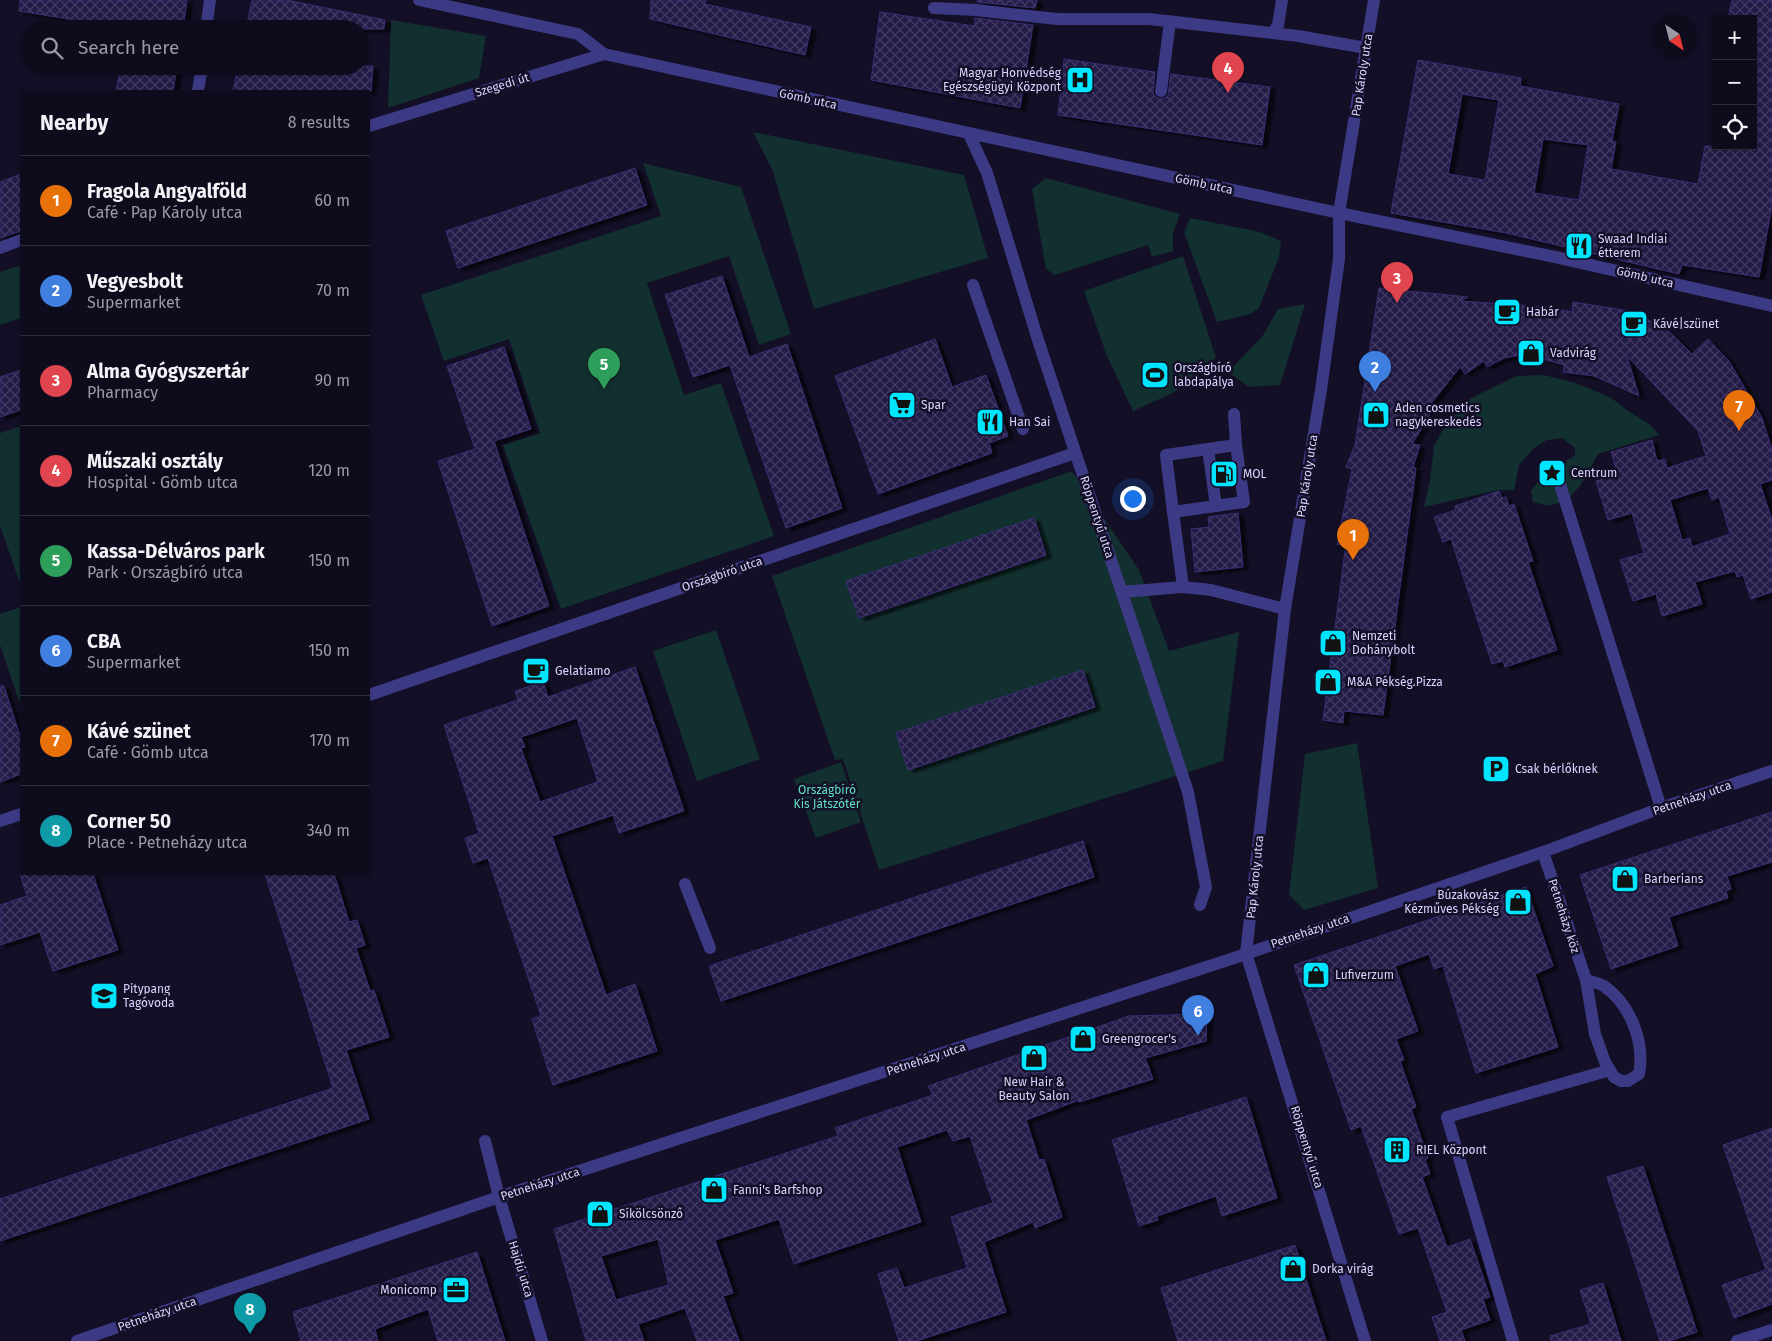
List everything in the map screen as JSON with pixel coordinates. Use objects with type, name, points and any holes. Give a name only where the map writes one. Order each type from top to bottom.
[{"type":"street","points":[[207,20],[210,0]]},
{"type":"street","points":[[419,0],[578,34],[604,54]]},
{"type":"street","points":[[1273,33],[1278,25],[1282,0]]},
{"type":"street","name":"Pap Károly utca","points":[[1246,953],[1285,609],[1321,390],[1339,259],[1339,213],[1374,0]]},
{"type":"street","points":[[934,8],[976,10],[1057,20],[1149,19],[1273,33],[1366,48]]},
{"type":"street","points":[[1161,91],[1170,22]]},
{"type":"street","name":"Gömb utca","points":[[604,54],[969,134],[1554,257],[1772,306]]},
{"type":"street","name":"Szegedi út","points":[[370,126],[604,54]]},
{"type":"street","points":[[198,90],[201,75]]},
{"type":"street","name":"Röppentyű utca","points":[[969,134],[987,173],[1015,270],[1188,792],[1206,886],[1200,905]]},
{"type":"street","points":[[0,248],[20,240]]},
{"type":"street","points":[[973,285],[1023,429]]},
{"type":"street","points":[[1173,512],[1244,502],[1236,445],[1234,414]]},
{"type":"street","points":[[1183,587],[1166,455],[1236,445]]},
{"type":"street","points":[[1208,449],[1216,506]]},
{"type":"street","name":"Országbíró utca","points":[[370,695],[1076,453]]},
{"type":"street","points":[[1558,478],[1661,808]]},
{"type":"street","points":[[1122,592],[1183,587],[1211,590],[1285,609]]},
{"type":"street","name":"Petneházy utca","points":[[77,1341],[499,1197],[1228,960],[1772,771]]},
{"type":"street","points":[[0,821],[20,814]]},
{"type":"street","name":"Petneházy köz","points":[[1543,852],[1586,980],[1595,1034],[1610,1070]]},
{"type":"street","points":[[685,884],[710,948]]},
{"type":"street","name":"Röppentyű utca","points":[[1246,953],[1365,1341]]},
{"type":"street","points":[[1513,1341],[1447,1117],[1610,1070],[1614,1077],[1621,1081],[1628,1081],[1639,1074],[1640,1043],[1631,1020],[1618,999],[1603,985],[1586,980]]},
{"type":"street","name":"Hajdú utca","points":[[485,1141],[499,1197],[542,1341]]},
{"type":"street","points":[[1737,1341],[1772,1330]]},
{"type":"green space","points":[[391,20],[486,36],[479,78],[388,108]]},
{"type":"green space","points":[[753,132],[964,175],[988,258],[814,309],[772,169]]},
{"type":"green space","points":[[643,163],[741,187],[791,334],[759,345],[729,256],[647,283],[684,395],[721,383],[774,536],[561,609],[503,445],[540,433],[509,339],[444,361],[421,295],[661,216]]},
{"type":"green space","points":[[1046,178],[1180,214],[1173,233],[1173,251],[1152,257],[1148,245],[1055,275],[1046,269],[1032,189]]},
{"type":"green space","points":[[1190,218],[1260,232],[1281,241],[1279,257],[1259,308],[1250,314],[1217,322],[1184,232]]},
{"type":"green space","points":[[1183,256],[1216,358],[1173,393],[1133,411],[1107,356],[1084,291]]},
{"type":"green space","points":[[20,265],[20,318],[0,325],[0,272]]},
{"type":"green space","points":[[1305,304],[1280,385],[1249,387],[1228,372],[1262,337],[1278,309]]},
{"type":"green space","points":[[1544,375],[1575,383],[1610,397],[1649,424],[1659,435],[1598,454],[1575,492],[1561,502],[1552,505],[1533,502],[1531,491],[1537,483],[1550,485],[1564,478],[1563,471],[1567,460],[1575,456],[1575,448],[1562,438],[1547,440],[1533,449],[1519,465],[1514,490],[1498,490],[1424,507],[1430,480],[1434,446],[1447,422],[1471,398],[1517,376]]},
{"type":"green space","points":[[20,426],[20,583],[0,526],[0,433]]},
{"type":"green space","points":[[1072,471],[1139,570],[1169,651],[1239,632],[1223,761],[879,870],[843,759],[835,760],[772,576]]},
{"type":"green space","points":[[20,607],[20,704],[0,645],[0,614]]},
{"type":"green space","points":[[716,630],[760,759],[697,781],[653,651]]},
{"type":"green space","points":[[1357,743],[1378,888],[1304,910],[1289,895],[1305,754]]},
{"type":"green space","name":"Országbíró Kis Játszótér","points":[[841,762],[861,822],[816,838],[794,779]]},
{"type":"building","points":[[20,0],[187,0],[184,20],[75,20],[19,11]]},
{"type":"building","points":[[252,0],[287,0],[385,20],[384,29],[370,29],[370,20],[248,20]]},
{"type":"building","points":[[651,0],[706,0],[705,4],[811,27],[805,55],[650,19]]},
{"type":"building","points":[[978,0],[1037,0],[1035,8],[977,2]]},
{"type":"building","points":[[1732,0],[1772,0],[1772,205],[1759,277],[1682,265],[1679,274],[1506,233],[1391,213],[1418,60],[1521,78],[1520,86],[1619,104],[1612,141],[1616,142],[1611,169],[1698,184],[1705,146],[1712,146],[1712,150],[1757,150],[1757,15],[1729,15]],"holes":[[[1462,94],[1499,100],[1485,180],[1448,174]],[[1543,139],[1588,145],[1579,200],[1534,193]]]},
{"type":"building","points":[[880,12],[974,26],[975,18],[1033,25],[1020,108],[871,80]]},
{"type":"building","points":[[1064,59],[1155,72],[1153,94],[1159,99],[1168,96],[1171,74],[1270,87],[1262,145],[1058,115]]},
{"type":"building","points":[[370,66],[373,66],[371,91],[233,90],[236,75],[370,75]]},
{"type":"building","points":[[119,75],[176,75],[173,90],[116,90]]},
{"type":"building","points":[[635,168],[647,205],[458,268],[446,231]]},
{"type":"building","points":[[20,174],[20,231],[0,238],[0,182]]},
{"type":"building","points":[[722,276],[749,357],[787,344],[842,508],[786,528],[730,365],[693,377],[665,295]]},
{"type":"building","points":[[1379,288],[1468,297],[1460,301],[1548,307],[1572,312],[1573,302],[1623,310],[1645,318],[1671,333],[1692,354],[1708,339],[1729,361],[1762,418],[1772,450],[1772,480],[1760,484],[1772,520],[1772,592],[1751,599],[1743,575],[1737,577],[1735,571],[1695,582],[1702,604],[1662,616],[1656,594],[1633,601],[1620,560],[1644,553],[1632,513],[1608,520],[1596,481],[1618,475],[1611,452],[1652,440],[1657,461],[1665,459],[1667,468],[1706,456],[1698,431],[1627,356],[1639,396],[1594,376],[1563,372],[1564,365],[1533,356],[1520,355],[1504,358],[1487,367],[1484,361],[1465,374],[1460,367],[1425,411],[1430,415],[1412,444],[1420,445],[1413,467],[1416,468],[1383,715],[1344,711],[1343,723],[1323,720],[1346,543],[1337,545],[1352,469],[1346,467],[1355,445]],"holes":[[[1708,488],[1712,500],[1719,497],[1730,534],[1692,547],[1690,538],[1682,540],[1670,500]]]},
{"type":"building","name":"Spar","points":[[935,339],[952,387],[986,375],[1008,436],[989,443],[992,453],[878,494],[835,376]]},
{"type":"building","points":[[504,347],[531,429],[494,441],[549,606],[492,626],[438,461],[475,449],[447,366]]},
{"type":"building","points":[[20,370],[20,410],[0,417],[0,377]]},
{"type":"building","points":[[1499,491],[1502,498],[1506,497],[1509,506],[1514,504],[1533,561],[1528,562],[1557,650],[1505,667],[1503,661],[1492,664],[1451,539],[1443,542],[1434,517],[1456,510],[1455,506]]},
{"type":"building","points":[[1238,513],[1243,567],[1195,572],[1191,529],[1209,527],[1208,517]]},
{"type":"building","points":[[1034,518],[1046,555],[859,618],[846,581]]},
{"type":"building","points":[[635,667],[684,811],[619,833],[613,815],[552,836],[606,995],[635,984],[657,1051],[553,1085],[532,1019],[541,1016],[488,858],[473,863],[465,838],[479,833],[444,725],[518,700],[515,691],[543,682],[548,697]],"holes":[[[577,718],[598,782],[540,802],[521,748],[525,747],[521,737]]]},
{"type":"building","points":[[1083,670],[1095,707],[908,770],[896,733]]},
{"type":"building","points":[[0,686],[4,686],[20,736],[20,774],[0,782]]},
{"type":"building","points":[[1772,812],[1772,862],[1727,876],[1731,889],[1726,891],[1728,898],[1669,917],[1678,946],[1611,969],[1580,875]]},
{"type":"building","points":[[1083,841],[1094,877],[721,1001],[709,966]]},
{"type":"building","points":[[20,875],[93,875],[118,950],[53,971],[40,932],[0,945],[0,905],[27,896]]},
{"type":"building","points":[[265,875],[334,875],[349,922],[357,920],[365,945],[356,948],[370,991],[374,990],[389,1037],[346,1050],[369,1119],[0,1241],[0,1199],[333,1088]]},
{"type":"building","points":[[1526,887],[1553,966],[1535,974],[1558,1047],[1476,1073],[1443,966],[1434,969],[1429,954],[1395,966],[1418,1031],[1396,1039],[1404,1060],[1400,1061],[1416,1107],[1411,1109],[1428,1158],[1425,1160],[1430,1174],[1422,1177],[1447,1247],[1470,1239],[1490,1297],[1483,1299],[1490,1320],[1461,1330],[1465,1341],[1440,1341],[1432,1317],[1447,1312],[1418,1228],[1399,1234],[1361,1126],[1351,1130],[1294,965]]},
{"type":"building","points":[[1207,1014],[1206,1041],[1145,1058],[1153,1079],[1079,1102],[1079,1100],[1026,1120],[1039,1160],[1044,1159],[1062,1217],[1035,1228],[1033,1222],[984,1242],[1006,1312],[916,1341],[899,1341],[878,1274],[897,1268],[904,1288],[967,1268],[951,1217],[993,1203],[970,1136],[953,1141],[947,1130],[897,1147],[921,1222],[794,1264],[779,1219],[715,1240],[733,1293],[723,1296],[739,1341],[697,1341],[685,1308],[638,1324],[644,1341],[586,1341],[554,1229],[838,1136],[835,1128],[933,1095],[928,1086],[1129,1016]],"holes":[[[658,1239],[669,1285],[616,1300],[601,1256]]]},
{"type":"building","points":[[1246,1097],[1277,1198],[1222,1216],[1216,1196],[1157,1216],[1158,1220],[1139,1226],[1112,1140]]},
{"type":"building","points":[[1772,1128],[1772,1304],[1734,1318],[1722,1285],[1766,1270],[1723,1145]]},
{"type":"building","points":[[1643,1166],[1697,1332],[1669,1341],[1660,1341],[1607,1177]]},
{"type":"building","points":[[1295,1245],[1326,1341],[1178,1341],[1161,1288]]},
{"type":"building","points":[[477,1252],[505,1341],[438,1341],[428,1309],[375,1329],[378,1341],[301,1341],[293,1312]]},
{"type":"building","points":[[1603,1283],[1621,1341],[1551,1341],[1550,1336],[1591,1324],[1580,1290]]},
{"type":"place","name":"Magyar Honvédség Egészségügyi Központ","points":[[1080,80]]},
{"type":"place","name":"Műszaki osztály","points":[[1228,93]]},
{"type":"place","name":"Swaad Indiai étterem","points":[[1579,246]]},
{"type":"place","name":"Alma Gyógyszertár","points":[[1397,303]]},
{"type":"place","name":"Habár","points":[[1507,312]]},
{"type":"place","name":"Kávé|szünet","points":[[1634,324]]},
{"type":"place","name":"Vadvirág","points":[[1531,353]]},
{"type":"place","name":"Országbíró labdapálya","points":[[1155,375]]},
{"type":"place","name":"Kassa-Délváros park","points":[[604,389]]},
{"type":"place","name":"Vegyesbolt","points":[[1375,392]]},
{"type":"place","name":"Spar","points":[[902,405]]},
{"type":"place","name":"Aden cosmetics nagykereskedés","points":[[1376,415]]},
{"type":"place","name":"Han Sai","points":[[990,422]]},
{"type":"place","name":"Kávé szünet","points":[[1739,431]]},
{"type":"place","name":"Centrum","points":[[1552,473]]},
{"type":"place","name":"MOL","points":[[1224,474]]},
{"type":"place","name":"Fragola Angyalföld","points":[[1353,560]]},
{"type":"place","name":"Nemzeti Dohánybolt","points":[[1333,643]]},
{"type":"place","name":"Gelatiamo","points":[[536,671]]},
{"type":"place","name":"M&A Pékség.Pizza","points":[[1328,682]]},
{"type":"place","name":"Csak bérlőknek","points":[[1496,769]]},
{"type":"place","name":"Barberians","points":[[1625,879]]},
{"type":"place","name":"Búzakovász Kézműves Pékség","points":[[1518,902]]},
{"type":"place","name":"Lufiverzum","points":[[1316,975]]},
{"type":"place","name":"Pitypang Tagóvoda","points":[[104,996]]},
{"type":"place","name":"CBA","points":[[1198,1036]]},
{"type":"place","name":"Greengrocer's","points":[[1083,1039]]},
{"type":"place","name":"New Hair & Beauty Salon","points":[[1034,1058]]},
{"type":"place","name":"RIEL Központ","points":[[1397,1150]]},
{"type":"place","name":"Fanni's Barfshop","points":[[714,1190]]},
{"type":"place","name":"Síkölcsönző","points":[[600,1214]]},
{"type":"place","name":"Dorka virág","points":[[1293,1269]]},
{"type":"place","name":"Monicomp","points":[[456,1290]]},
{"type":"place","name":"Corner 50","points":[[250,1334]]}]
